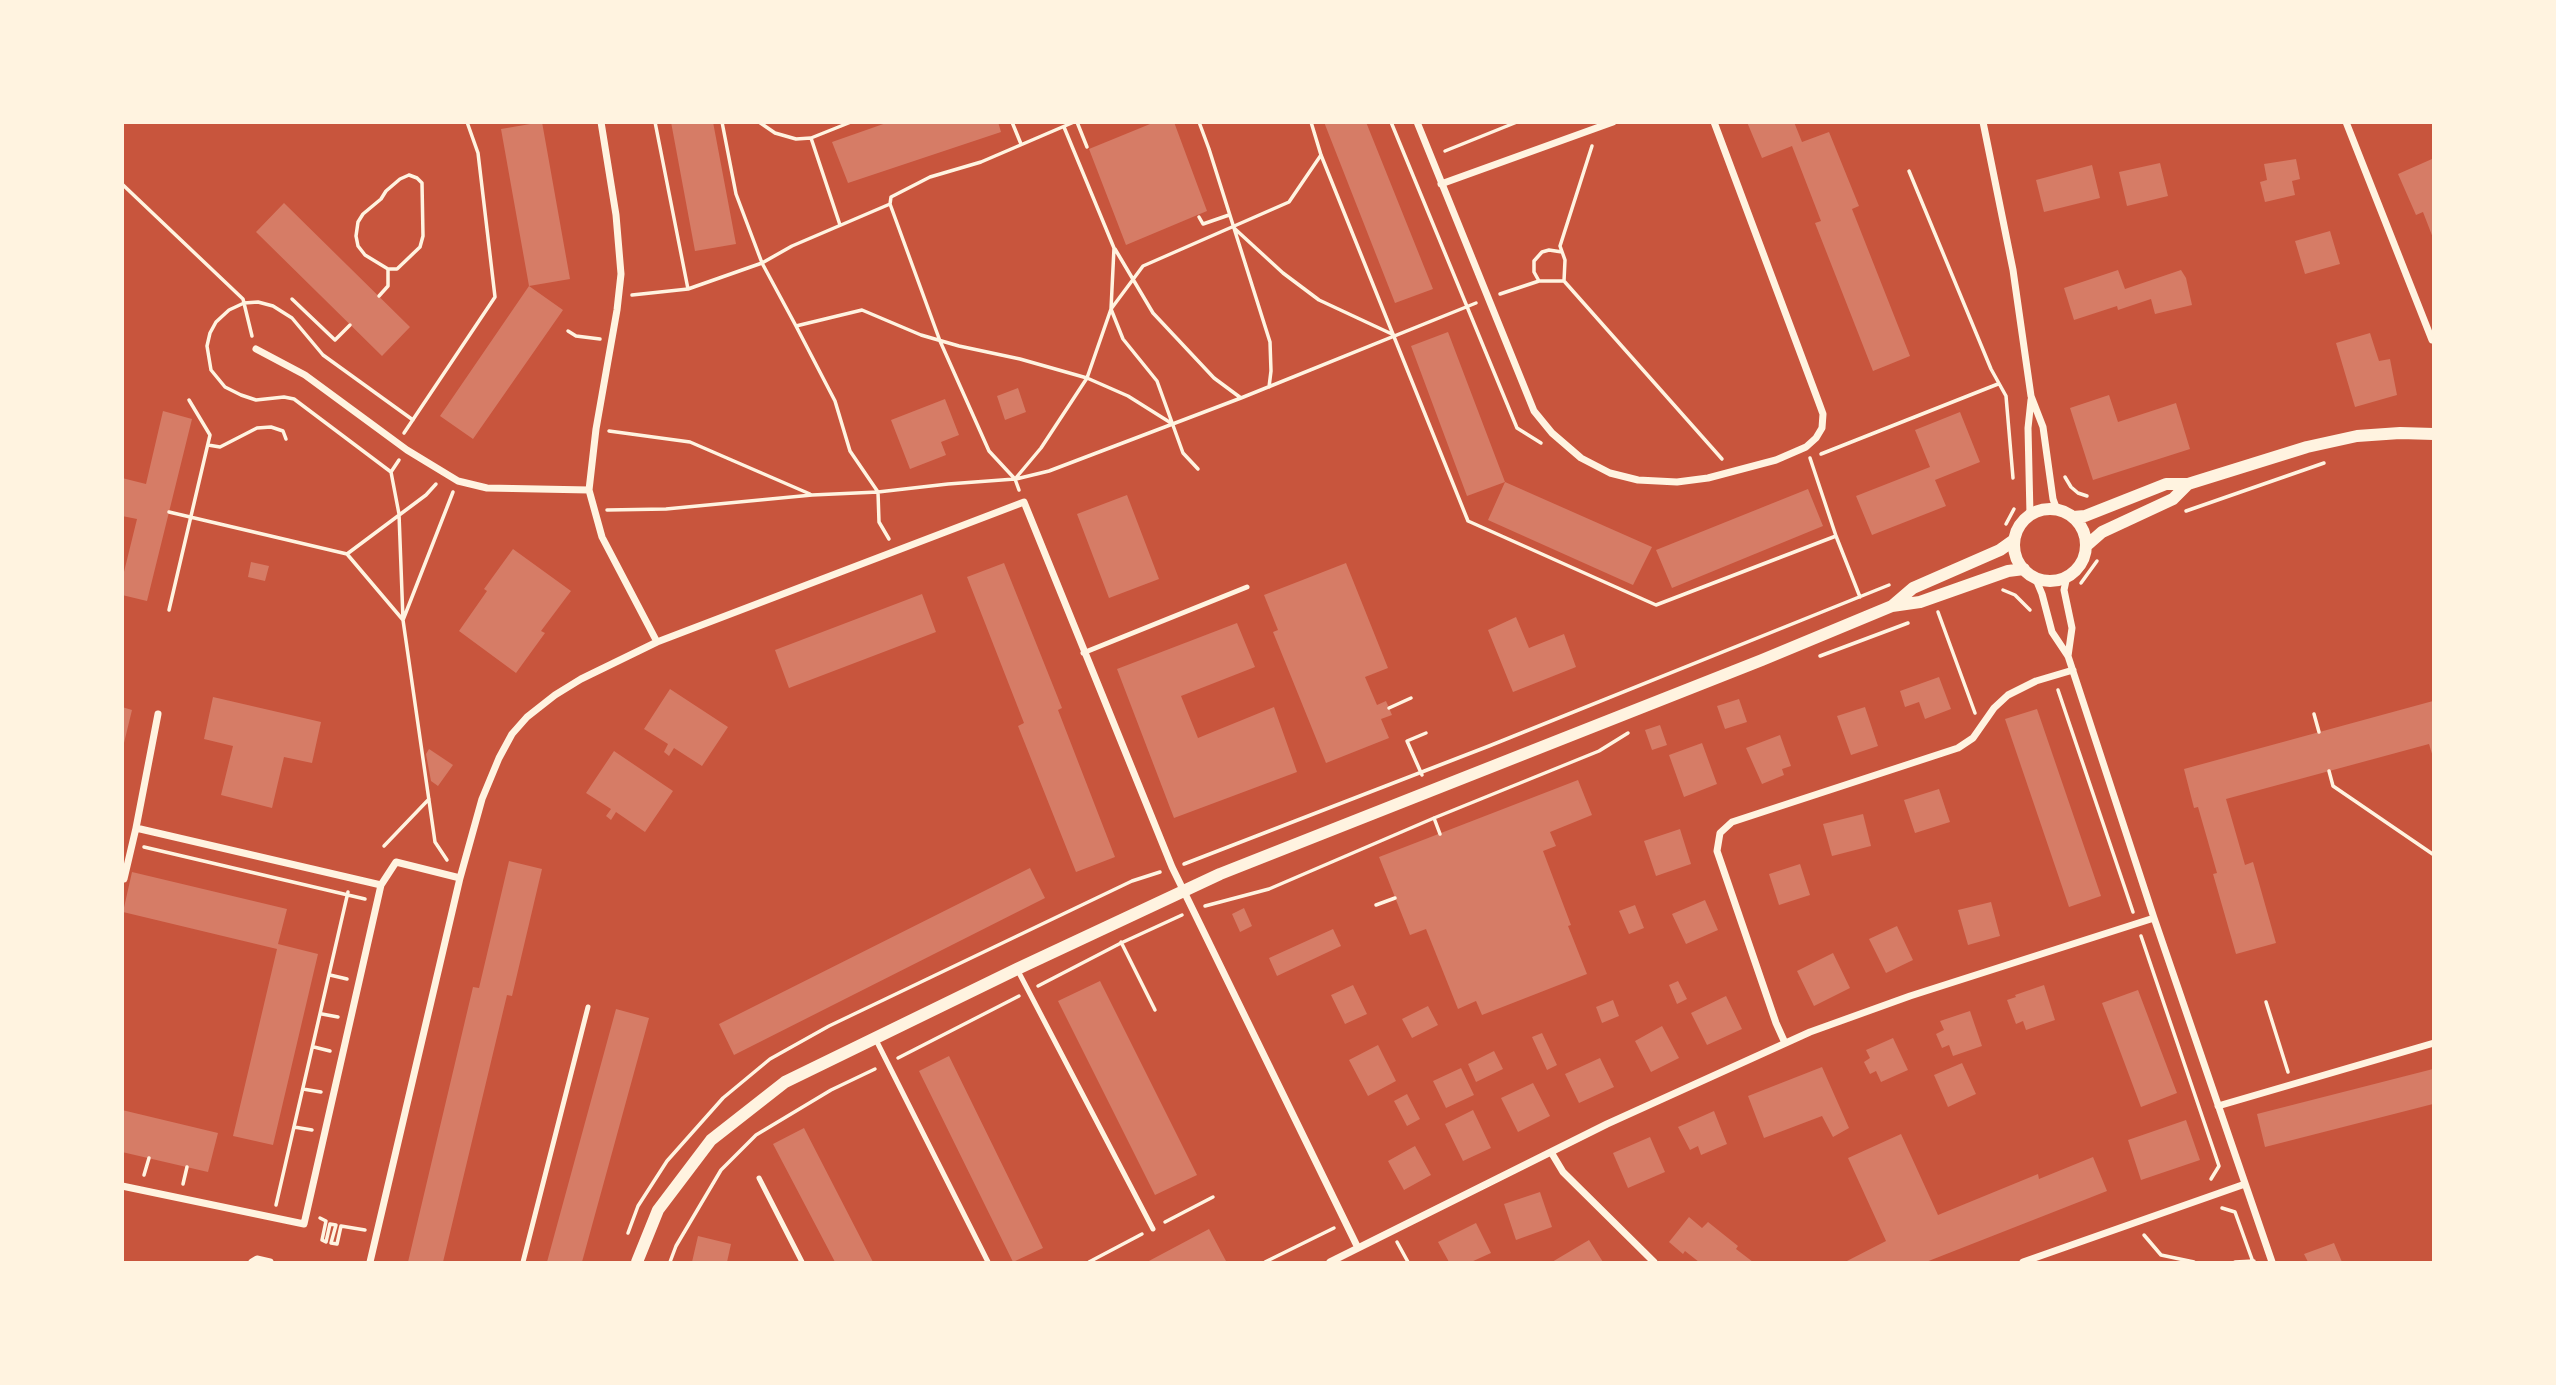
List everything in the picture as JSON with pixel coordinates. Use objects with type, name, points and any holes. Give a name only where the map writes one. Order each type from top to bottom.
[{"type":"street","points":[[601,122],[621,274],[589,490],[602,537],[657,642]]},
{"type":"street","points":[[1417,122],[1534,411],[1552,433],[1581,458],[1610,473],[1637,480],[1677,482],[1776,460],[1806,447],[1822,428],[1823,414],[1714,122]]},
{"type":"street","points":[[1441,184],[1613,122]]},
{"type":"street","points":[[1983,122],[2013,270],[2031,396],[2042,427],[2057,510]]},
{"type":"street","points":[[2346,122],[2432,340]]},
{"type":"street","points":[[256,349],[305,375],[407,450],[444,475],[458,481],[487,488],[589,490]]},
{"type":"street","points":[[2030,515],[2028,428],[2031,396]]},
{"type":"street","points":[[2271,1260],[2154,918],[2073,670],[2068,656],[2052,632],[2042,594],[2015,554],[2014,540],[2020,525],[2040,510],[2057,510],[2073,517],[2085,516],[2166,484],[2188,484],[2307,447],[2357,436],[2434,434]]},
{"type":"street","points":[[637,1262],[658,1210],[711,1140],[785,1082],[1220,874],[1892,606],[1920,602],[2008,571],[2029,573],[2052,581],[2067,576],[2078,568],[2086,546],[2102,532],[2173,499],[2188,484]]},
{"type":"street","points":[[370,1262],[460,878],[482,799],[512,734],[527,717],[555,695],[581,679],[657,642],[1024,502],[1083,653],[1184,891],[1358,1248]]},
{"type":"street","points":[[2073,517],[2083,532],[2086,546]]},
{"type":"street","points":[[1892,606],[1913,588],[2000,550],[2014,540]]},
{"type":"street","points":[[2067,576],[2064,590],[2073,628],[2068,656]]},
{"type":"street","points":[[1785,1043],[1717,851],[1720,834],[1732,822],[1958,748],[1973,738],[2008,695],[2036,681],[2073,670]]},
{"type":"street","points":[[124,879],[158,715]]},
{"type":"street","points":[[136,828],[381,885]]},
{"type":"street","points":[[122,1186],[304,1224],[381,885],[396,862],[460,878]]},
{"type":"street","points":[[1330,1262],[1550,1152],[1785,1043],[1910,996],[2154,918]]},
{"type":"street","points":[[2218,1106],[2434,1043]]},
{"type":"street","points":[[1550,1152],[1563,1172],[1654,1262]]},
{"type":"street","points":[[2023,1262],[2245,1184]]},
{"type":"street","points":[[252,1262],[257,1259],[270,1262]]},
{"type":"lane","points":[[1083,653],[1247,587]]},
{"type":"lane","points":[[1017,969],[1153,1228]]},
{"type":"lane","points":[[523,1262],[588,1007]]},
{"type":"lane","points":[[875,1038],[988,1262]]},
{"type":"lane","points":[[759,1178],[802,1262]]},
{"type":"path","points":[[397,443],[495,297],[478,153],[467,122]]},
{"type":"path","points":[[655,122],[688,289]]},
{"type":"path","points":[[722,122],[736,194],[762,263],[835,401],[850,451],[878,492],[880,522],[897,551]]},
{"type":"path","points":[[760,122],[775,133],[796,139],[811,138],[851,122]]},
{"type":"path","points":[[1012,122],[1021,144]]},
{"type":"path","points":[[1024,502],[1015,479],[989,451],[940,341],[891,204],[891,197],[930,177],[981,162],[1076,122],[1087,147]]},
{"type":"path","points":[[1199,122],[1269,342],[1269,387]]},
{"type":"path","points":[[1311,122],[1321,155],[1468,521],[1656,605],[1836,536]]},
{"type":"path","points":[[1391,122],[1517,428],[1548,448]]},
{"type":"path","points":[[1430,157],[1517,122]]},
{"type":"path","points":[[1064,127],[1114,248],[1132,281],[1153,313],[1214,378],[1241,398]]},
{"type":"path","points":[[1598,129],[1560,246],[1565,260],[1564,281],[1732,471]]},
{"type":"path","points":[[811,138],[840,225]]},
{"type":"path","points":[[1111,309],[1143,266],[1289,202],[1321,155]]},
{"type":"path","points":[[1909,171],[1998,384],[2006,396],[2013,482]]},
{"type":"path","points":[[409,175],[422,183],[423,236],[419,247],[397,269],[388,269],[365,255],[358,246],[358,222],[386,191],[409,175]]},
{"type":"path","points":[[122,184],[243,299],[256,349]]},
{"type":"path","points":[[620,293],[638,296],[688,289],[762,263],[792,246],[891,204]]},
{"type":"path","points":[[1199,217],[1203,224],[1229,215]]},
{"type":"path","points":[[1233,226],[1283,273],[1319,300],[1394,335]]},
{"type":"path","points":[[1015,479],[1041,448],[1087,378],[1111,309],[1114,248]]},
{"type":"path","points":[[1539,281],[1534,272],[1534,261],[1542,252],[1562,252]]},
{"type":"path","points":[[379,296],[388,286],[388,269]]},
{"type":"path","points":[[595,510],[666,509],[812,495],[878,492],[1015,479],[1049,471],[1269,387],[1467,306],[1539,281],[1564,281]]},
{"type":"path","points":[[292,299],[335,340],[350,325]]},
{"type":"path","points":[[1111,309],[1123,339],[1157,382],[1182,453],[1198,469]]},
{"type":"path","points":[[796,326],[862,310],[940,341],[1087,378],[1128,396],[1171,423]]},
{"type":"path","points":[[568,331],[576,336],[612,341]]},
{"type":"path","points":[[1798,462],[1998,384]]},
{"type":"path","points":[[169,610],[211,435],[189,400]]},
{"type":"path","points":[[208,444],[220,447],[257,428],[271,427],[283,431],[286,439]]},
{"type":"path","points":[[596,429],[690,442],[812,495]]},
{"type":"path","points":[[1806,447],[1860,597]]},
{"type":"path","points":[[407,450],[391,472],[399,514],[403,620],[435,842],[460,878]]},
{"type":"path","points":[[2182,513],[2253,486],[2332,461]]},
{"type":"path","points":[[2064,474],[2070,487],[2078,493],[2093,496]]},
{"type":"path","points":[[347,554],[426,495],[444,475]]},
{"type":"path","points":[[403,620],[458,481]]},
{"type":"path","points":[[2001,533],[2016,504]]},
{"type":"path","points":[[169,512],[347,554],[403,620]]},
{"type":"path","points":[[1996,589],[2015,596],[2031,611]]},
{"type":"path","points":[[1938,611],[1973,711],[1985,722]]},
{"type":"path","points":[[1813,659],[1913,621]]},
{"type":"path","points":[[2054,676],[2069,728],[2219,1166],[2213,1178],[2195,1187],[2205,1213],[2224,1207],[2235,1212],[2253,1262]]},
{"type":"path","points":[[1389,708],[1411,698]]},
{"type":"path","points":[[2314,714],[2319,732]]},
{"type":"path","points":[[1440,834],[1434,818],[1599,751],[1638,727]]},
{"type":"path","points":[[1426,733],[1407,741],[1439,816]]},
{"type":"path","points":[[2329,771],[2333,786],[2434,855]]},
{"type":"path","points":[[384,846],[429,799]]},
{"type":"path","points":[[131,847],[157,850],[377,904]]},
{"type":"path","points":[[274,1217],[351,878]]},
{"type":"path","points":[[1376,905],[1395,898]]},
{"type":"path","points":[[1112,925],[1146,987],[1154,1010]]},
{"type":"path","points":[[2266,1002],[2292,1084]]},
{"type":"path","points":[[144,1175],[149,1158]]},
{"type":"path","points":[[183,1184],[187,1167]]},
{"type":"path","points":[[2140,1221],[2144,1235],[2154,1250],[2169,1258],[2194,1262]]},
{"type":"path","points":[[1265,1262],[1345,1222]]},
{"type":"path","points":[[1392,1231],[1408,1262]]},
{"type":"path","points":[[2235,1262],[2271,1260]]},
{"type":"building","points":[[542,122],[570,279],[529,286],[501,129]]},
{"type":"building","points":[[671,122],[713,122],[736,244],[695,251]]},
{"type":"building","points":[[889,122],[998,122],[1001,132],[848,183],[832,142]]},
{"type":"building","points":[[1155,122],[1174,122],[1207,211],[1126,245],[1089,149]]},
{"type":"building","points":[[1324,122],[1366,122],[1433,289],[1395,303]]},
{"type":"building","points":[[1747,122],[1794,122],[1802,142],[1829,132],[1859,206],[1852,209],[1910,356],[1873,371],[1815,223],[1821,221],[1792,146],[1762,158]]},
{"type":"building","points":[[2296,159],[2300,179],[2292,181],[2295,195],[2265,202],[2260,182],[2267,180],[2264,164]]},
{"type":"building","points":[[2432,159],[2433,238],[2423,212],[2416,215],[2398,174]]},
{"type":"building","points":[[2160,163],[2168,196],[2127,206],[2119,172]]},
{"type":"building","points":[[2092,165],[2100,198],[2044,212],[2036,180]]},
{"type":"building","points":[[284,203],[410,327],[382,356],[256,232]]},
{"type":"building","points":[[2330,231],[2340,264],[2305,274],[2295,241]]},
{"type":"building","points":[[2118,270],[2125,289],[2181,270],[2186,278],[2192,305],[2155,314],[2151,299],[2118,310],[2117,306],[2074,320],[2064,288]]},
{"type":"building","points":[[529,286],[563,310],[473,439],[440,416]]},
{"type":"building","points":[[1448,332],[1505,482],[1467,496],[1411,346]]},
{"type":"building","points":[[2370,333],[2379,361],[2390,359],[2397,395],[2355,407],[2336,343]]},
{"type":"building","points":[[1018,388],[1026,412],[1005,420],[997,396]]},
{"type":"building","points":[[2109,395],[2118,422],[2176,403],[2190,449],[2093,480],[2070,408]]},
{"type":"building","points":[[945,399],[959,435],[941,442],[946,455],[910,469],[891,420]]},
{"type":"building","points":[[163,411],[192,419],[147,601],[122,595],[122,580],[137,519],[122,516],[122,478],[146,484]]},
{"type":"building","points":[[1960,412],[1980,462],[1935,480],[1946,506],[1872,535],[1856,496],[1930,467],[1915,430]]},
{"type":"building","points":[[1505,482],[1652,547],[1633,585],[1488,520]]},
{"type":"building","points":[[1808,489],[1823,526],[1672,588],[1656,550]]},
{"type":"building","points":[[1127,495],[1159,579],[1109,598],[1077,514]]},
{"type":"building","points":[[513,549],[571,591],[541,631],[545,633],[516,673],[459,631],[487,591],[484,589]]},
{"type":"building","points":[[251,562],[269,566],[265,581],[248,577]]},
{"type":"building","points":[[1004,563],[1062,708],[1058,710],[1115,857],[1076,872],[1018,726],[1024,723],[967,577]]},
{"type":"building","points":[[1346,563],[1388,668],[1365,677],[1377,705],[1386,701],[1392,715],[1381,719],[1389,738],[1326,763],[1273,632],[1278,630],[1264,595]]},
{"type":"building","points":[[922,594],[936,632],[789,688],[775,650]]},
{"type":"building","points":[[1516,617],[1529,648],[1564,634],[1576,667],[1513,692],[1488,630]]},
{"type":"building","points":[[1237,623],[1255,667],[1181,696],[1198,738],[1274,707],[1297,772],[1174,818],[1117,669]]},
{"type":"building","points":[[1939,677],[1951,709],[1925,719],[1919,702],[1905,707],[1900,691]]},
{"type":"building","points":[[670,689],[728,727],[702,766],[674,748],[669,756],[664,752],[668,744],[644,729]]},
{"type":"building","points":[[213,697],[321,722],[312,763],[284,757],[272,808],[221,795],[233,746],[204,739]]},
{"type":"building","points":[[1739,699],[1747,722],[1725,729],[1717,706]]},
{"type":"building","points":[[2433,701],[2433,757],[2429,744],[2226,799],[2245,865],[2253,862],[2276,943],[2236,954],[2213,874],[2217,873],[2198,807],[2194,808],[2184,769]]},
{"type":"building","points":[[122,707],[132,710],[124,743],[122,743]]},
{"type":"building","points":[[1865,707],[1878,746],[1851,755],[1837,716]]},
{"type":"building","points":[[2037,709],[2101,896],[2069,907],[2005,719]]},
{"type":"building","points":[[1660,725],[1667,745],[1652,750],[1645,730]]},
{"type":"building","points":[[1780,735],[1791,766],[1782,769],[1784,775],[1762,784],[1746,748]]},
{"type":"building","points":[[1702,743],[1717,784],[1684,797],[1669,755]]},
{"type":"building","points":[[429,749],[453,765],[438,786],[431,781],[426,754]]},
{"type":"building","points":[[614,751],[673,791],[645,832],[616,812],[611,820],[606,816],[611,809],[586,793]]},
{"type":"building","points":[[1578,780],[1592,815],[1550,832],[1556,846],[1543,851],[1587,974],[1482,1015],[1476,1001],[1458,1009],[1426,929],[1410,935],[1379,857]]},
{"type":"building","points":[[1939,789],[1950,822],[1915,833],[1904,800]]},
{"type":"building","points":[[1863,814],[1871,846],[1832,856],[1823,824]]},
{"type":"building","points":[[1680,829],[1691,864],[1656,876],[1644,841]]},
{"type":"building","points":[[509,861],[542,869],[512,996],[507,995],[443,1262],[408,1262],[473,987],[479,988]]},
{"type":"building","points":[[1800,864],[1810,895],[1779,905],[1769,874]]},
{"type":"building","points":[[1030,868],[1045,898],[734,1055],[719,1024]]},
{"type":"building","points":[[132,872],[287,909],[278,944],[318,954],[273,1145],[233,1136],[277,949],[123,912]]},
{"type":"building","points":[[1705,900],[1718,930],[1686,944],[1672,914]]},
{"type":"building","points":[[1991,902],[2000,936],[1968,945],[1958,910]]},
{"type":"building","points":[[1635,905],[1644,928],[1629,934],[1619,911]]},
{"type":"building","points":[[1244,908],[1252,926],[1240,932],[1232,914]]},
{"type":"building","points":[[1897,926],[1913,960],[1886,973],[1869,939]]},
{"type":"building","points":[[1333,929],[1341,946],[1277,976],[1269,958]]},
{"type":"building","points":[[1833,953],[1850,988],[1814,1006],[1797,971]]},
{"type":"building","points":[[1100,981],[1197,1175],[1155,1195],[1058,1001]]},
{"type":"building","points":[[1678,981],[1687,999],[1677,1004],[1669,985]]},
{"type":"building","points":[[1353,985],[1367,1014],[1345,1024],[1331,995]]},
{"type":"building","points":[[2044,985],[2055,1020],[2026,1030],[2023,1021],[2016,1024],[2007,1000]]},
{"type":"building","points":[[2138,990],[2177,1093],[2141,1107],[2102,1003]]},
{"type":"building","points":[[1726,996],[1742,1029],[1707,1045],[1691,1013]]},
{"type":"building","points":[[1613,1000],[1619,1016],[1602,1023],[1596,1007]]},
{"type":"building","points":[[1428,1006],[1438,1025],[1412,1038],[1402,1019]]},
{"type":"building","points":[[616,1009],[649,1018],[582,1262],[547,1262]]},
{"type":"building","points":[[1970,1011],[1982,1046],[1953,1056],[1949,1045],[1942,1048],[1936,1034],[1944,1030],[1940,1021]]},
{"type":"building","points":[[1662,1026],[1679,1058],[1651,1072],[1635,1041]]},
{"type":"building","points":[[1542,1033],[1557,1065],[1547,1070],[1532,1037]]},
{"type":"building","points":[[1893,1038],[1908,1070],[1881,1082],[1876,1071],[1870,1074],[1864,1062],[1870,1058],[1866,1050]]},
{"type":"building","points":[[1378,1045],[1396,1081],[1368,1096],[1349,1060]]},
{"type":"building","points":[[1494,1051],[1503,1069],[1476,1082],[1468,1064]]},
{"type":"building","points":[[949,1056],[1043,1248],[1013,1262],[919,1071]]},
{"type":"building","points":[[1600,1058],[1614,1087],[1579,1103],[1565,1074]]},
{"type":"building","points":[[1962,1063],[1976,1094],[1948,1107],[1934,1075]]},
{"type":"building","points":[[1822,1067],[1849,1128],[1833,1137],[1822,1116],[1764,1138],[1748,1096]]},
{"type":"building","points":[[1461,1068],[1474,1095],[1446,1108],[1433,1081]]},
{"type":"building","points":[[2433,1069],[2433,1104],[2265,1147],[2257,1114]]},
{"type":"building","points":[[1533,1083],[1550,1116],[1518,1132],[1501,1098]]},
{"type":"building","points":[[1407,1094],[1420,1119],[1407,1126],[1394,1101]]},
{"type":"building","points":[[122,1110],[218,1133],[208,1172],[122,1152]]},
{"type":"building","points":[[1473,1110],[1491,1148],[1463,1161],[1445,1124]]},
{"type":"building","points":[[1714,1111],[1727,1144],[1701,1155],[1698,1146],[1690,1150],[1678,1127]]},
{"type":"building","points":[[2186,1120],[2200,1160],[2141,1180],[2128,1140]]},
{"type":"building","points":[[804,1128],[873,1262],[835,1262],[773,1144]]},
{"type":"building","points":[[1901,1134],[1938,1215],[2038,1174],[2039,1179],[2093,1157],[2107,1191],[1926,1262],[1845,1262],[1886,1241],[1848,1158]]},
{"type":"building","points":[[1650,1137],[1665,1172],[1628,1188],[1613,1153]]},
{"type":"building","points":[[1415,1146],[1431,1175],[1404,1190],[1388,1161]]},
{"type":"building","points":[[1540,1192],[1552,1227],[1516,1240],[1504,1204]]},
{"type":"building","points":[[1689,1217],[1702,1228],[1708,1222],[1753,1262],[1699,1262],[1685,1251],[1683,1254],[1669,1242]]},
{"type":"building","points":[[1476,1223],[1491,1253],[1471,1262],[1449,1262],[1438,1242]]},
{"type":"building","points":[[1209,1229],[1226,1261],[1147,1262]]},
{"type":"building","points":[[698,1236],[731,1244],[727,1262],[692,1262]]},
{"type":"building","points":[[1589,1240],[1603,1262],[1552,1262]]},
{"type":"building","points":[[2334,1243],[2342,1262],[2308,1262],[2304,1254]]}]
